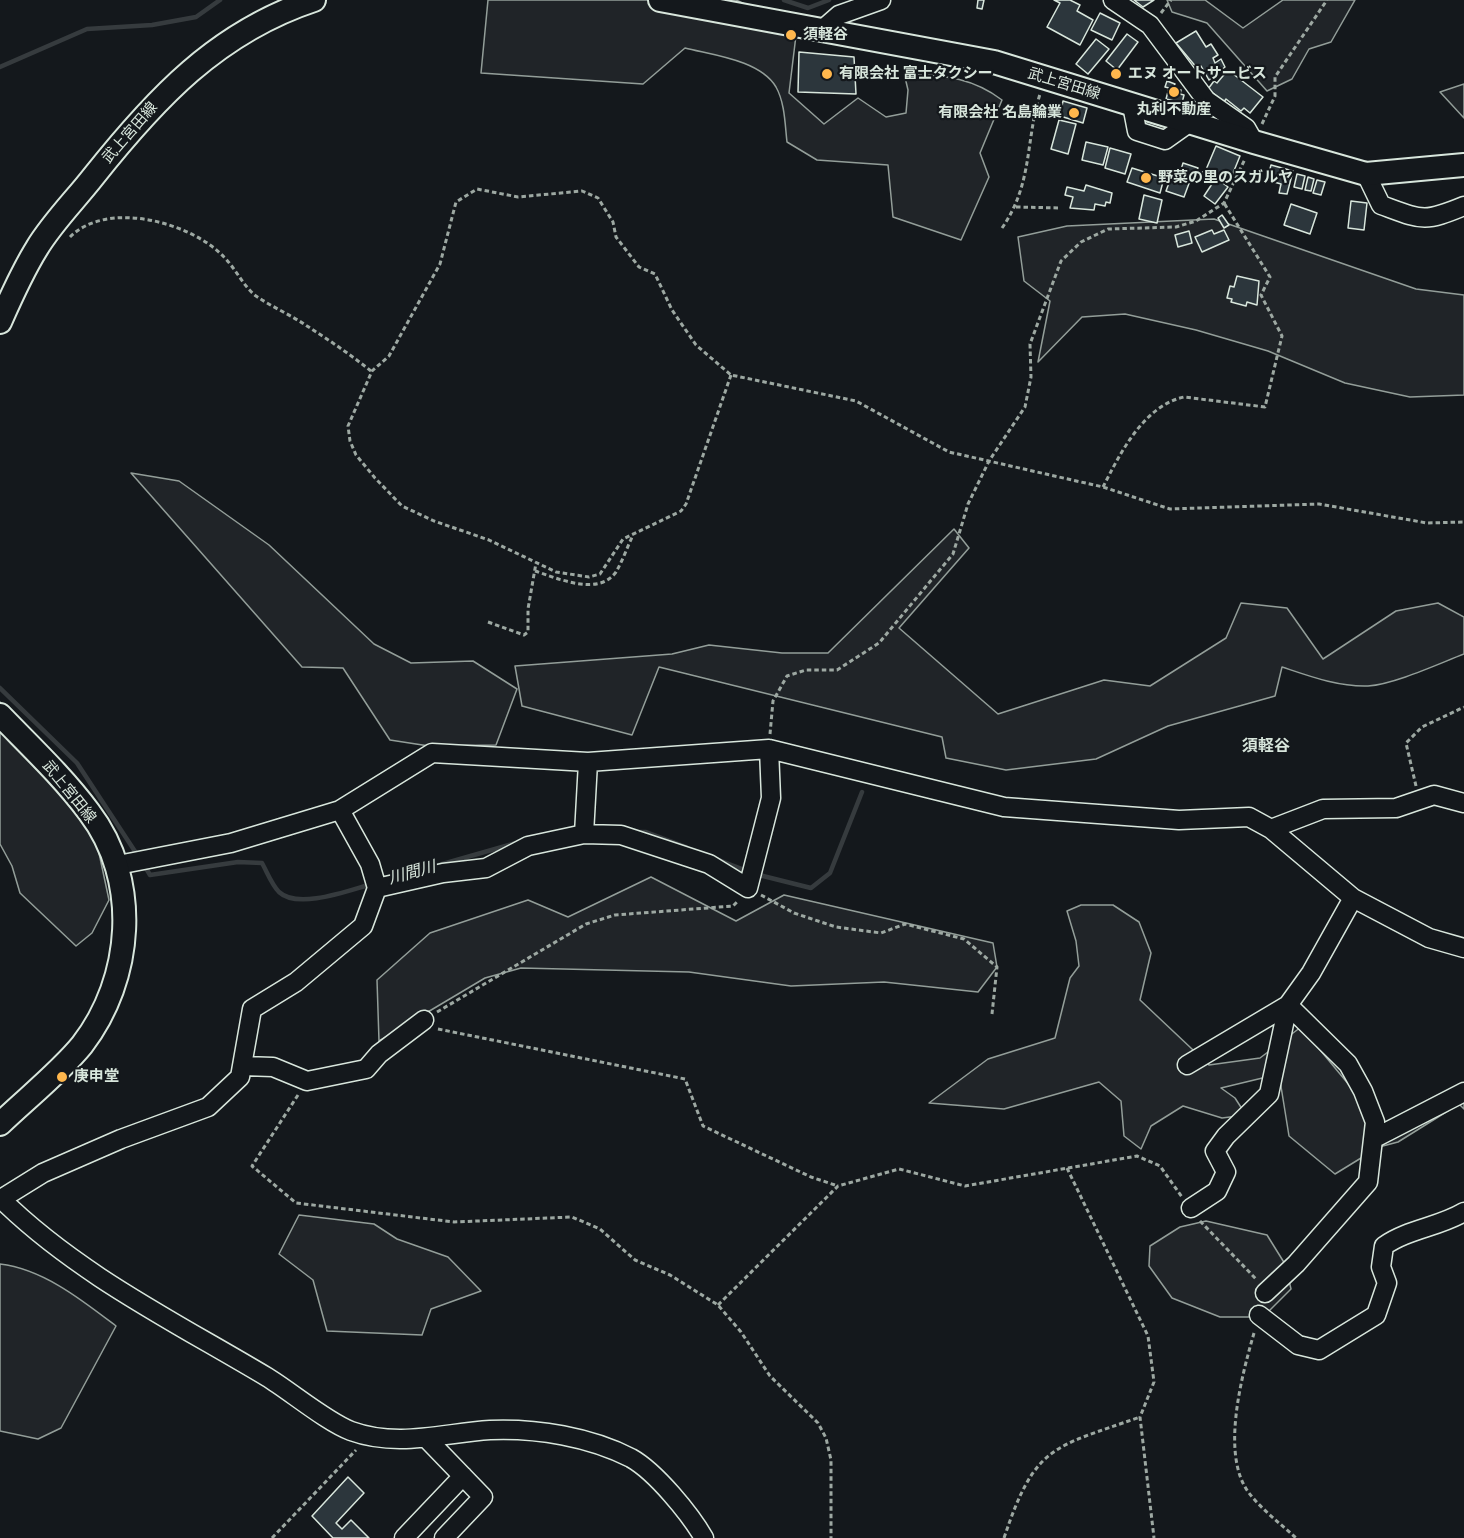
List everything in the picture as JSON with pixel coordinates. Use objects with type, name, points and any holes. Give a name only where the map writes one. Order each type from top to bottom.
[{"type":"main road","name":"武上宮田線","points":[[0,322],[37,247],[135,124],[159,99],[183,75],[240,34],[291,8],[314,0]]},
{"type":"main road","name":"武上宮田線","points":[[660,0],[994,62],[1189,123],[1366,174],[1464,165]]},
{"type":"main road","name":"武上宮田線","points":[[0,715],[90,813],[118,865],[125,925],[122,957],[108,1004],[81,1045],[0,1124]]},
{"type":"street","points":[[823,29],[839,15],[881,0]]},
{"type":"street","points":[[1113,0],[1150,25],[1206,100],[1246,128],[1254,142]]},
{"type":"street","points":[[1366,174],[1381,204],[1415,217],[1433,219],[1464,206]]},
{"type":"street","points":[[376,888],[443,873],[486,868],[528,846],[584,834],[621,836],[709,864],[748,888],[771,798],[769,749]]},
{"type":"street","points":[[118,865],[231,843],[340,810],[432,753],[588,762],[769,749],[1004,807],[1179,820],[1249,817],[1271,829],[1353,898],[1429,938],[1464,948]]},
{"type":"street","points":[[584,834],[588,762]]},
{"type":"street","points":[[1271,829],[1323,809],[1396,808],[1420,802],[1434,795],[1464,803]]},
{"type":"street","points":[[340,810],[370,864],[376,888],[363,926],[296,982],[252,1009],[240,1077],[208,1107],[121,1139],[43,1173],[1,1199],[89,1272],[269,1379],[349,1430],[381,1439],[426,1438],[491,1430],[544,1433],[588,1440],[633,1459],[690,1515],[704,1538]]},
{"type":"street","points":[[1187,1065],[1288,1005],[1311,973],[1353,898]]},
{"type":"street","points":[[1265,1293],[1296,1264],[1368,1182],[1375,1122],[1363,1091],[1348,1064],[1288,1005]]},
{"type":"street","points":[[1191,1208],[1217,1191],[1226,1172],[1215,1151],[1226,1136],[1269,1094],[1288,1005]]},
{"type":"street","points":[[243,1066],[273,1067],[307,1081],[366,1069],[379,1054],[424,1020]]},
{"type":"street","points":[[1373,1139],[1464,1092]]},
{"type":"street","points":[[1259,1315],[1298,1345],[1319,1350],[1376,1315],[1387,1283],[1382,1267],[1384,1246],[1399,1236],[1453,1219],[1464,1212]]},
{"type":"street","points":[[426,1438],[483,1497],[444,1538]]},
{"type":"street","points":[[404,1538],[463,1476]]},
{"type":"path","points":[[769,749],[773,701],[787,676],[806,670],[837,670],[879,643],[952,554],[968,504],[989,460],[1025,407],[1031,377],[1030,344],[1061,261],[1081,242],[1108,229],[1176,227],[1196,221],[1224,203],[1275,96],[1275,77],[1327,0]]},
{"type":"path","points":[[1002,228],[1017,207],[1031,150],[1034,115],[1045,78]]},
{"type":"path","points":[[731,375],[686,504],[681,511],[635,531],[623,539],[600,574],[589,577],[556,572],[489,540],[434,521],[402,506],[356,455],[350,441],[348,426],[372,371],[389,356],[440,264],[456,202],[477,189],[518,197],[582,191],[598,198],[614,222],[616,237],[639,267],[655,274],[672,310],[696,345],[731,375],[856,401],[949,452],[1103,487],[1170,510],[1319,504],[1427,523],[1464,522]]},
{"type":"path","points":[[1103,487],[1124,447],[1151,416],[1172,400],[1184,398],[1265,407],[1282,336],[1261,295],[1270,276],[1224,203]]},
{"type":"path","points":[[1017,207],[1061,208]]},
{"type":"path","points":[[63,244],[77,230],[114,220],[153,220],[180,227],[204,240],[224,257],[255,295],[307,326],[372,371]]},
{"type":"path","points":[[535,571],[577,584],[595,584],[607,580],[615,573],[635,531]]},
{"type":"path","points":[[488,622],[524,635],[528,632],[528,609],[536,563]]},
{"type":"path","points":[[1420,802],[1406,743],[1422,728],[1464,706]]},
{"type":"path","points":[[838,1186],[811,1177],[703,1126],[685,1078],[440,1031],[424,1020],[586,924],[615,915],[733,906],[748,888],[794,913],[836,927],[881,933],[905,924],[964,939],[997,967],[992,1014]]},
{"type":"path","points":[[307,1081],[252,1166],[296,1203],[454,1222],[572,1217],[600,1229],[635,1260],[670,1275],[718,1305],[741,1332],[770,1376],[818,1423],[826,1438],[831,1460],[831,1538]]},
{"type":"path","points":[[718,1305],[838,1186],[899,1169],[965,1186],[1137,1156],[1160,1166],[1205,1228],[1254,1277],[1265,1293]]},
{"type":"path","points":[[1067,1168],[1148,1336],[1154,1383],[1140,1417],[1154,1538]]},
{"type":"path","points":[[1259,1315],[1237,1392],[1236,1468],[1249,1493],[1296,1538]]},
{"type":"path","points":[[1004,1538],[1018,1495],[1031,1472],[1051,1451],[1140,1417]]},
{"type":"path","points":[[272,1538],[369,1436]]},
{"type":"shaded area","points":[[488,0],[736,0],[797,27],[789,93],[824,124],[858,98],[886,117],[906,113],[908,90],[904,73],[967,82],[979,86],[1002,100],[980,153],[989,177],[961,240],[893,217],[888,165],[817,160],[787,142],[783,107],[776,87],[759,70],[735,60],[685,48],[643,84],[481,73]]},
{"type":"shaded area","points":[[1167,0],[1205,0],[1243,28],[1283,0],[1355,0],[1331,42],[1309,49],[1292,79],[1267,91],[1207,23],[1172,12]]},
{"type":"shaded area","points":[[1464,84],[1464,118],[1440,92]]},
{"type":"shaded area","points":[[1214,219],[1416,289],[1464,295],[1464,395],[1410,397],[1345,383],[1268,351],[1196,330],[1125,314],[1082,317],[1038,362],[1050,301],[1024,281],[1018,237],[1067,226]]},
{"type":"shaded area","points":[[131,473],[179,481],[269,545],[374,644],[411,663],[473,661],[517,689],[496,745],[429,746],[390,740],[343,668],[302,667]]},
{"type":"shaded area","points":[[954,529],[969,548],[899,628],[998,714],[1104,680],[1150,686],[1226,638],[1241,603],[1287,608],[1323,659],[1396,611],[1438,603],[1464,617],[1464,654],[1403,678],[1368,686],[1335,683],[1282,667],[1275,696],[1168,726],[1096,759],[1006,770],[946,758],[942,737],[659,667],[632,735],[522,706],[515,666],[672,654],[709,645],[782,653],[828,653]]},
{"type":"shaded area","points":[[0,702],[96,839],[109,900],[92,933],[76,946],[20,893],[12,866],[0,844]]},
{"type":"shaded area","points":[[651,877],[736,921],[784,895],[993,943],[997,967],[978,992],[884,982],[791,986],[689,972],[521,968],[485,978],[379,1041],[377,980],[430,933],[528,900],[568,917]]},
{"type":"shaded area","points":[[1081,905],[1113,905],[1139,922],[1151,953],[1140,1000],[1209,1065],[1260,1058],[1301,1027],[1384,1127],[1464,1086],[1464,1109],[1459,1104],[1398,1142],[1379,1147],[1335,1174],[1289,1136],[1279,1074],[1221,1088],[1235,1098],[1246,1115],[1222,1118],[1183,1106],[1151,1126],[1141,1149],[1124,1136],[1121,1101],[1099,1082],[1004,1109],[929,1103],[988,1059],[1055,1038],[1070,978],[1079,966],[1076,941],[1067,911]]},
{"type":"shaded area","points":[[299,1215],[374,1224],[397,1239],[448,1257],[481,1291],[431,1309],[422,1335],[327,1331],[313,1280],[279,1254]]},
{"type":"shaded area","points":[[1206,1221],[1267,1235],[1285,1264],[1291,1289],[1263,1317],[1220,1317],[1172,1298],[1149,1266],[1150,1246],[1180,1227]]},
{"type":"shaded area","points":[[0,1264],[16,1267],[47,1279],[76,1296],[116,1326],[61,1428],[38,1439],[0,1431]]},
{"type":"building","points":[[978,0],[984,0],[982,9],[977,8]]},
{"type":"building","points":[[1054,0],[1070,0],[1080,5],[1077,11],[1093,20],[1080,45],[1047,27],[1060,3]]},
{"type":"building","points":[[1134,0],[1154,0],[1143,7]]},
{"type":"building","points":[[1100,13],[1120,23],[1112,40],[1091,30]]},
{"type":"building","points":[[1196,31],[1206,47],[1211,44],[1218,55],[1213,58],[1215,63],[1221,59],[1225,67],[1209,80],[1201,66],[1197,68],[1176,43]]},
{"type":"building","points":[[1127,34],[1138,42],[1117,70],[1106,61]]},
{"type":"building","points":[[1096,39],[1109,49],[1088,74],[1076,64]]},
{"type":"building","name":"有限会社 富士タクシー","points":[[799,52],[854,57],[856,94],[798,92]]},
{"type":"building","points":[[1228,70],[1263,97],[1250,113],[1244,108],[1241,111],[1226,99],[1224,102],[1208,89],[1214,81],[1217,83]]},
{"type":"building","name":"丸利不動産","points":[[1167,81],[1175,84],[1173,88],[1181,90],[1180,94],[1184,95],[1182,103],[1166,99],[1169,88],[1165,87]]},
{"type":"building","points":[[1063,101],[1087,108],[1083,123],[1060,116]]},
{"type":"building","points":[[1059,120],[1076,124],[1068,154],[1051,149]]},
{"type":"building","points":[[1086,142],[1108,147],[1103,165],[1082,160]]},
{"type":"building","points":[[1216,146],[1240,156],[1229,183],[1205,172]]},
{"type":"building","points":[[1110,148],[1131,154],[1125,174],[1105,168]]},
{"type":"building","points":[[1183,163],[1198,168],[1195,175],[1181,170]]},
{"type":"building","points":[[1271,165],[1293,171],[1287,194],[1279,193],[1281,184],[1267,180]]},
{"type":"building","points":[[1132,168],[1164,178],[1160,193],[1127,182]]},
{"type":"building","points":[[1173,172],[1191,178],[1184,197],[1166,191]]},
{"type":"building","points":[[1202,172],[1211,176],[1209,181],[1200,178]]},
{"type":"building","points":[[1297,174],[1305,176],[1302,189],[1294,187]]},
{"type":"building","points":[[1308,177],[1314,179],[1311,191],[1305,190]]},
{"type":"building","points":[[1216,178],[1228,187],[1215,204],[1204,196]]},
{"type":"building","points":[[1317,180],[1325,182],[1321,195],[1313,193]]},
{"type":"building","points":[[1086,185],[1112,193],[1110,203],[1106,202],[1105,206],[1095,204],[1094,210],[1070,208],[1073,197],[1065,195],[1067,187],[1084,191]]},
{"type":"building","points":[[1144,195],[1162,200],[1157,223],[1139,219]]},
{"type":"building","points":[[1351,201],[1367,203],[1364,230],[1348,228]]},
{"type":"building","points":[[1291,204],[1317,213],[1310,234],[1284,225]]},
{"type":"building","points":[[1222,215],[1229,225],[1224,228],[1218,218]]},
{"type":"building","points":[[1212,230],[1214,234],[1224,230],[1229,240],[1202,252],[1195,237]]},
{"type":"building","points":[[1189,231],[1192,243],[1178,247],[1175,235]]},
{"type":"building","points":[[1237,276],[1259,281],[1257,305],[1247,302],[1246,306],[1231,302],[1232,299],[1227,298],[1230,286],[1234,287]]},
{"type":"building","points":[[348,1477],[364,1493],[336,1523],[342,1529],[351,1520],[369,1538],[333,1538],[312,1516]]},
{"type":"waterway","points":[[0,67],[87,29],[152,25],[196,17],[220,0]]},
{"type":"waterway","points":[[784,0],[808,8],[829,0]]},
{"type":"waterway","name":"川間川","points":[[0,688],[77,763],[138,856]]},
{"type":"waterway","name":"川間川","points":[[755,874],[811,888],[830,873],[862,792]]},
{"type":"waterway","name":"川間川","points":[[634,832],[646,832],[686,847]]},
{"type":"waterway","name":"川間川","points":[[432,867],[516,843]]},
{"type":"waterway","name":"川間川","points":[[716,859],[747,871]]},
{"type":"waterway","name":"川間川","points":[[143,863],[150,875],[238,862],[262,863],[279,892],[298,899],[324,897],[372,884]]},
{"type":"place","name":"須軽谷","points":[[791,35]]},
{"type":"place","name":"有限会社 富士タクシー","points":[[827,74]]},
{"type":"place","name":"エヌ オートサービス","points":[[1116,74]]},
{"type":"place","name":"丸利不動産","points":[[1174,92]]},
{"type":"place","name":"有限会社 名島輪業","points":[[1074,113]]},
{"type":"place","name":"野菜の里のスガルヤ","points":[[1146,178]]},
{"type":"place","name":"庚申堂","points":[[62,1077]]},
{"type":"district","name":"須軽谷","points":[[1266,746]]}]
